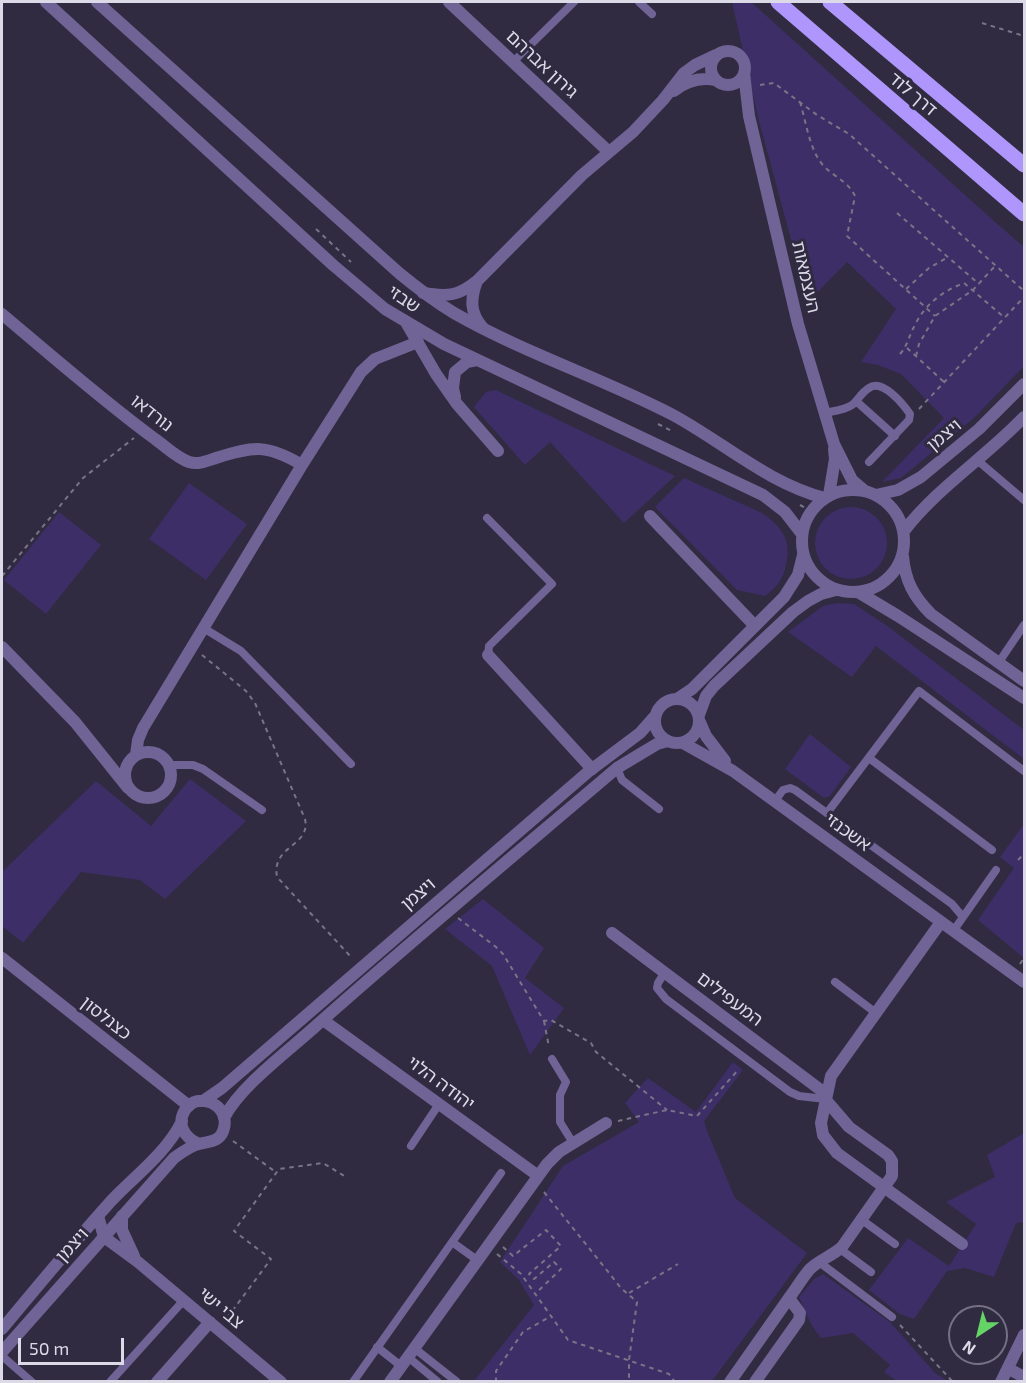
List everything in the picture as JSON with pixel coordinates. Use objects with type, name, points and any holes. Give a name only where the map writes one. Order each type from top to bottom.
[{"type":"main road","name":"דרך לוד","points":[[778,2],[1024,214]]},
{"type":"main road","points":[[830,2],[1024,165]]},
{"type":"street","name":"שבזי","points":[[46,2],[362,291],[407,324],[477,360],[763,495],[785,512],[802,534]]},
{"type":"street","name":"שבזי","points":[[97,2],[423,293],[453,313],[484,329],[633,395],[692,426],[786,484],[810,494],[827,497]]},
{"type":"street","name":"גירון אברהם","points":[[449,2],[609,152]]},
{"type":"street","points":[[726,51],[737,53],[744,62],[744,73],[736,82],[721,82],[711,70],[711,65],[716,56],[726,51]]},
{"type":"street","name":"שבזי","points":[[423,293],[454,295],[465,291],[566,190],[633,132],[684,73],[695,65],[716,56]]},
{"type":"street","name":"העצמאות","points":[[744,73],[749,116],[798,324],[834,444],[849,474],[871,493]]},
{"type":"street","name":"שבזי","points":[[663,100],[677,88],[690,82],[704,78],[721,82]]},
{"type":"street","name":"העצמאות","points":[[721,82],[741,100],[749,116]]},
{"type":"street","points":[[478,280],[472,294],[471,304],[474,318],[484,329]]},
{"type":"street","name":"נורדאו","points":[[2,314],[143,430],[188,462],[198,463],[240,451],[268,449],[282,453],[302,465]]},
{"type":"street","points":[[407,324],[457,404],[498,452]]},
{"type":"street","points":[[128,788],[125,773],[134,758],[143,728],[361,372],[375,359],[418,342]]},
{"type":"street","points":[[457,404],[453,388],[455,372],[467,362],[477,360]]},
{"type":"street","name":"ויצמן","points":[[871,493],[898,490],[921,477],[979,429],[1024,384]]},
{"type":"street","points":[[904,531],[930,500],[1024,417]]},
{"type":"street","name":"העצמאות","points":[[827,497],[835,459],[834,444]]},
{"type":"street","points":[[836,590],[816,577],[810,569],[804,555],[802,534],[804,523],[811,511],[827,497],[841,491],[855,489],[871,493],[892,507],[899,518],[904,531],[903,554],[907,582],[920,603],[948,627],[1024,681]]},
{"type":"street","points":[[650,516],[756,626]]},
{"type":"street","points":[[804,555],[798,575],[784,597],[692,689],[664,704],[656,715],[656,727],[662,737],[668,741],[683,743],[695,735],[706,696],[714,686],[777,626],[808,601],[836,590],[858,592],[874,588],[886,581],[896,570],[903,554]]},
{"type":"street","points":[[858,592],[1024,698]]},
{"type":"street","points":[[2,647],[75,722],[97,750],[128,788],[139,797],[147,799],[162,794],[171,781],[169,765],[158,754],[114,759],[97,750]]},
{"type":"street","points":[[488,655],[592,769]]},
{"type":"street","points":[[677,699],[689,702],[696,709],[699,719]]},
{"type":"street","name":"ויצמן","points":[[203,1101],[222,1088],[592,769],[640,733],[656,715]]},
{"type":"street","name":"אשכנזי","points":[[699,719],[715,751],[734,771]]},
{"type":"street","name":"ויצמן","points":[[224,1118],[230,1107],[246,1089],[448,911],[617,768],[657,744],[668,741]]},
{"type":"street","name":"אשכנזי","points":[[683,743],[734,771],[1024,982]]},
{"type":"street","points":[[941,922],[831,1076],[821,1123],[823,1135],[837,1153],[962,1244]]},
{"type":"street","name":"המעפילים","points":[[612,933],[826,1096],[849,1127],[888,1155],[892,1161],[894,1168],[892,1176],[885,1188]]},
{"type":"street","name":"כצנלסון","points":[[2,958],[189,1106]]},
{"type":"street","name":"יהודה הלוי","points":[[323,1020],[536,1177]]},
{"type":"street","points":[[203,1101],[217,1105],[224,1118],[222,1133],[212,1142],[199,1144],[186,1136],[182,1121],[184,1111],[189,1106],[203,1101]]},
{"type":"street","name":"ויצמן","points":[[2,1329],[98,1216],[162,1149],[182,1121]]},
{"type":"street","points":[[390,1382],[536,1177],[559,1152],[606,1123]]},
{"type":"street","name":"ויצמן","points":[[2,1354],[174,1158],[199,1144]]},
{"type":"street","points":[[730,1382],[809,1270],[840,1249],[885,1188]]},
{"type":"street","points":[[98,1216],[104,1237]]},
{"type":"street","name":"צבי ישי","points":[[122,1216],[122,1230],[138,1262]]},
{"type":"street","name":"צבי ישי","points":[[104,1237],[138,1262],[280,1382]]},
{"type":"street","points":[[755,1382],[799,1320],[800,1313],[789,1298]]},
{"type":"street","points":[[157,1382],[214,1326]]},
{"type":"street","points":[[1001,1382],[1024,1335]]},
{"type":"street","points":[[1009,1369],[1024,1377]]},
{"type":"lane","points":[[513,62],[574,2]]},
{"type":"lane","points":[[639,2],[652,14]]},
{"type":"lane","points":[[825,413],[850,407],[869,387],[877,385],[884,387],[905,407],[910,414],[909,420],[869,462]]},
{"type":"lane","points":[[856,401],[895,436]]},
{"type":"lane","points":[[977,460],[1024,497]]},
{"type":"lane","points":[[488,518],[552,584],[489,646],[488,655]]},
{"type":"lane","points":[[999,662],[1024,625]]},
{"type":"lane","points":[[205,629],[241,651],[351,764]]},
{"type":"lane","points":[[827,813],[919,691],[1024,771]]},
{"type":"lane","points":[[868,758],[992,850]]},
{"type":"lane","points":[[169,765],[193,765],[203,769],[262,810]]},
{"type":"lane","points":[[617,768],[622,780],[659,809]]},
{"type":"lane","points":[[775,801],[783,790],[790,788],[952,904],[963,917]]},
{"type":"lane","points":[[954,930],[996,870]]},
{"type":"lane","points":[[664,972],[658,983],[660,993],[747,1060],[790,1092],[799,1096],[826,1096]]},
{"type":"lane","points":[[835,982],[876,1013]]},
{"type":"lane","points":[[738,1053],[750,1036]]},
{"type":"lane","points":[[552,1059],[566,1082],[560,1095],[560,1122],[573,1143]]},
{"type":"lane","points":[[411,1146],[439,1104]]},
{"type":"lane","points":[[353,1382],[501,1173]]},
{"type":"lane","points":[[862,1220],[895,1244]]},
{"type":"lane","points":[[452,1242],[477,1260]]},
{"type":"lane","points":[[840,1249],[872,1272]]},
{"type":"lane","points":[[819,1262],[892,1317]]},
{"type":"lane","points":[[110,1382],[183,1300]]},
{"type":"lane","points":[[377,1347],[408,1357],[457,1382]]},
{"type":"lane","points":[[2,1354],[32,1382]]},
{"type":"lane","points":[[408,1357],[438,1382]]},
{"type":"path","points":[[982,22],[1024,36]]},
{"type":"path","points":[[745,88],[774,83],[862,144],[1024,291]]},
{"type":"path","points":[[800,102],[813,146],[822,164],[840,177],[855,196],[847,236],[936,316]]},
{"type":"path","points":[[897,213],[979,284]]},
{"type":"path","points":[[906,289],[928,268],[948,257]]},
{"type":"path","points":[[916,356],[936,316],[973,290],[996,266]]},
{"type":"path","points":[[900,354],[906,347],[915,325],[934,299],[964,283],[1005,318]]},
{"type":"path","points":[[909,420],[1024,297]]},
{"type":"path","points":[[906,347],[944,382]]},
{"type":"path","points":[[656,423],[675,433]]},
{"type":"path","points":[[2,576],[83,478],[143,430]]},
{"type":"path","points":[[193,648],[246,691],[255,703],[305,819],[307,826],[304,833],[277,860],[275,867],[278,878],[361,968]]},
{"type":"path","points":[[1018,860],[1024,854]]},
{"type":"path","points":[[448,911],[503,954],[544,1021],[552,1059]]},
{"type":"path","points":[[544,1021],[551,1020],[591,1043],[596,1052],[667,1110]]},
{"type":"path","points":[[606,1123],[667,1110],[697,1116],[747,1060]]},
{"type":"path","points":[[222,1133],[277,1173]]},
{"type":"path","points":[[214,1326],[270,1259],[234,1231],[279,1169],[323,1163],[346,1178]]},
{"type":"path","points":[[536,1177],[621,1288],[637,1302],[629,1360],[629,1382]]},
{"type":"path","points":[[490,1241],[513,1256],[546,1230],[561,1246],[530,1274],[534,1279],[554,1262],[561,1269],[535,1294]]},
{"type":"path","points":[[490,1241],[520,1274],[568,1340],[669,1374],[675,1382]]},
{"type":"path","points":[[628,1294],[678,1264]]},
{"type":"path","points":[[496,1382],[496,1371],[523,1332],[551,1316]]},
{"type":"path","points":[[892,1317],[953,1382]]},
{"type":"shaded area","points":[[732,2],[751,2],[1024,247],[1024,366],[974,418],[901,478],[882,482],[944,418],[901,374],[878,365],[861,362],[896,309],[847,262],[808,302],[759,121]]},
{"type":"shaded area","points":[[496,390],[675,476],[624,523],[550,442],[525,465],[474,407],[486,392]]},
{"type":"shaded area","points":[[684,478],[762,513],[780,529],[788,548],[786,565],[779,583],[765,596],[737,590],[655,507]]},
{"type":"shaded area","points":[[189,483],[247,524],[206,580],[149,539]]},
{"type":"shaded area","points":[[851,507],[865,510],[877,517],[884,529],[887,543],[884,557],[877,569],[865,576],[851,579],[837,576],[825,569],[818,557],[815,543],[818,529],[825,517],[837,510]]},
{"type":"shaded area","points":[[59,512],[101,545],[46,614],[4,580]]},
{"type":"shaded area","points":[[838,603],[854,604],[886,625],[1024,730],[1024,759],[876,646],[852,677],[788,632],[823,606]]},
{"type":"shaded area","points":[[810,734],[851,767],[830,796],[824,798],[785,769]]},
{"type":"shaded area","points":[[190,779],[246,821],[165,899],[140,880],[81,872],[23,943],[2,926],[2,872],[96,781],[151,826]]},
{"type":"shaded area","points":[[1024,824],[1024,958],[978,920],[1014,868],[1000,857]]},
{"type":"shaded area","points":[[483,899],[544,948],[525,978],[564,1008],[530,1055],[492,966],[445,929]]},
{"type":"shaded area","points":[[733,1062],[743,1070],[704,1121],[707,1131],[735,1198],[807,1253],[712,1381],[474,1381],[534,1305],[519,1280],[500,1262],[563,1166],[639,1122],[625,1103],[648,1078],[696,1112]]},
{"type":"shaded area","points":[[1024,1133],[1024,1222],[1016,1223],[994,1277],[965,1268],[947,1271],[914,1319],[900,1314],[869,1290],[908,1238],[949,1266],[976,1224],[946,1202],[995,1177],[987,1155]]},
{"type":"shaded area","points":[[823,1274],[890,1322],[935,1373],[948,1381],[897,1381],[884,1372],[890,1365],[853,1333],[821,1338],[811,1324],[799,1297],[814,1279]]}]
